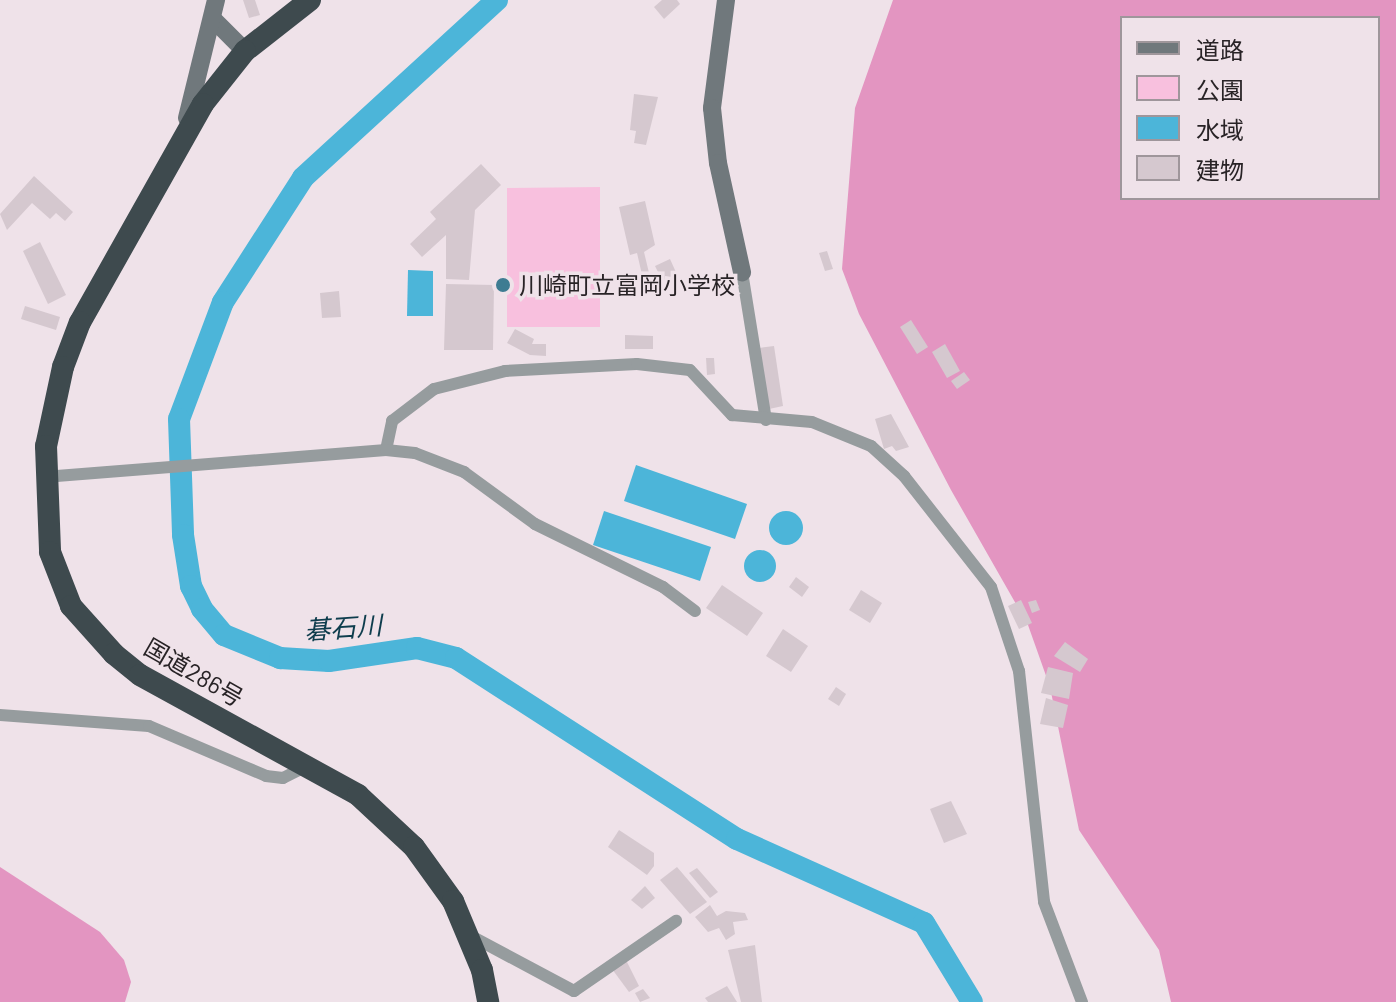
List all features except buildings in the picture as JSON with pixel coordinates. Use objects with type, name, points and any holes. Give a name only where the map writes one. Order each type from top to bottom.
[{"type":"highway","name":"国道286号","points":[[310,0],[245,51],[178,143],[80,322],[54,405],[44,477],[46,525],[58,578],[93,634],[140,675],[358,795],[414,847],[453,901],[468,934],[488,1002]]},
{"type":"street","points":[[726,0],[712,108],[718,163],[742,272],[766,420]]},
{"type":"street","points":[[214,9],[245,51]]},
{"type":"street","points":[[178,143],[196,93],[214,9]]},
{"type":"street","points":[[386,450],[392,421],[434,389],[550,366],[637,364],[690,370],[732,415],[812,422],[871,446],[904,476],[991,587],[1019,671],[1028,794],[1044,902],[1082,1002]]},
{"type":"street","points":[[44,477],[386,450],[415,453],[464,472],[535,524],[663,587],[695,611]]},
{"type":"street","points":[[0,715],[149,726],[266,776],[283,778],[308,765]]},
{"type":"street","points":[[468,934],[574,991],[676,921]]},
{"type":"green space","points":[[600,187],[600,327],[507,327],[507,188]]},
{"type":"shaded area","points":[[893,0],[1396,0],[1396,1002],[1171,1002],[1159,950],[1079,830],[1050,687],[1028,625],[951,490],[859,314],[842,269],[855,108]]},
{"type":"shaded area","points":[[0,867],[100,932],[124,960],[131,982],[125,1002],[0,1002]]},
{"type":"water","points":[[408,270],[433,271],[433,316],[407,316]]},
{"type":"water","points":[[636,465],[747,504],[735,539],[624,501]]},
{"type":"water","points":[[604,511],[711,547],[700,581],[593,545]]},
{"type":"water","points":[[786,511],[798,516],[803,528],[798,540],[786,545],[774,540],[769,528],[774,516]]},
{"type":"water","points":[[760,550],[772,554],[776,566],[772,578],[760,582],[748,578],[744,566],[748,554]]},
{"type":"waterway","name":"碁石川","points":[[497,0],[303,178],[223,302],[179,419],[183,535],[191,586],[202,609],[224,635],[280,658],[329,661],[417,648],[456,658],[737,839],[924,923],[972,1002]]},
{"type":"place","name":"川崎町立富岡小学校","points":[[503,285]]}]
